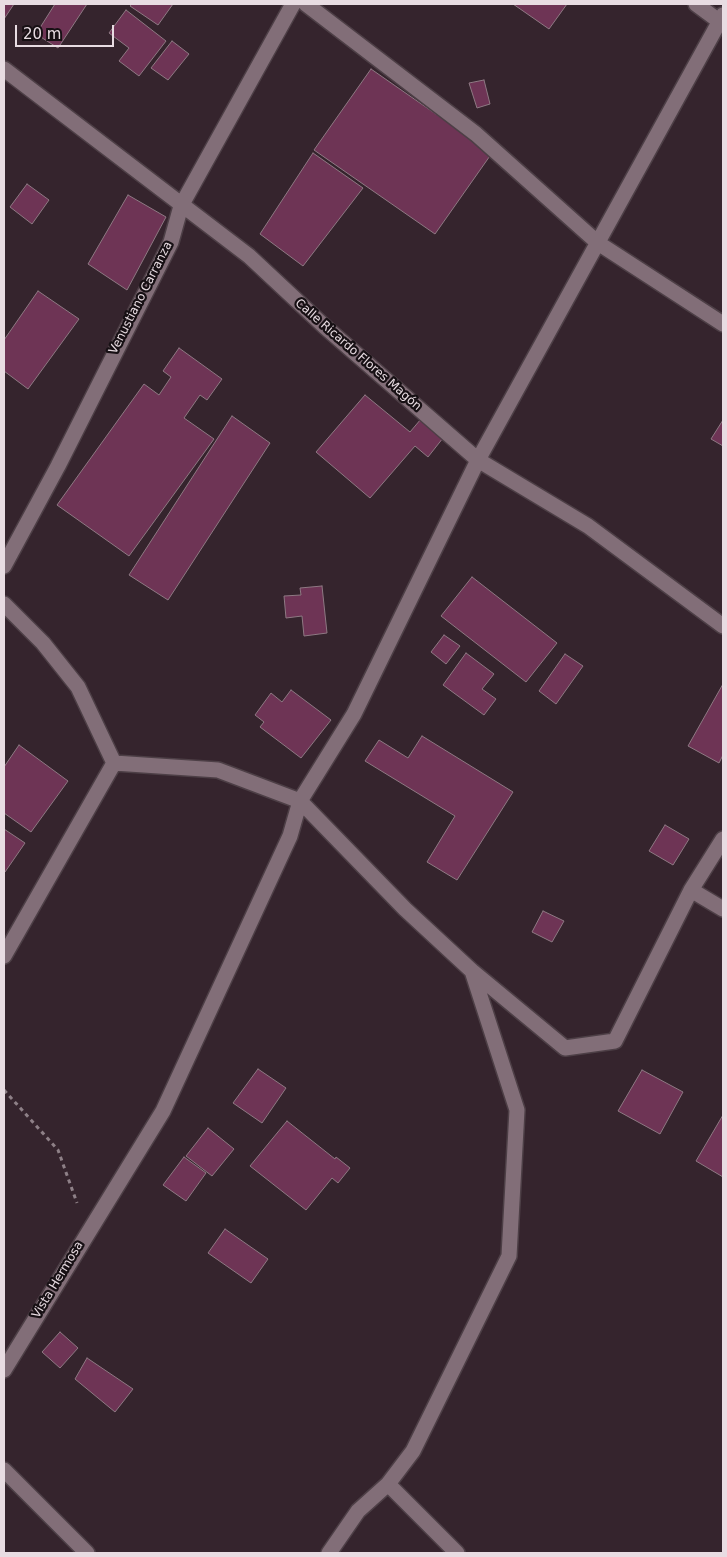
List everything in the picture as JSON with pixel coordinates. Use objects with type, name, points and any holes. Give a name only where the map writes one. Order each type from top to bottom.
[{"type":"street","name":"Venustiano Carranza","points":[[5,561],[58,466],[171,242],[181,206],[293,4]]},
{"type":"street","points":[[306,4],[476,134],[598,243],[723,324]]},
{"type":"street","points":[[87,1232],[163,1111],[290,836],[300,801],[354,714],[478,460],[722,20],[696,4]]},
{"type":"street","name":"Calle Ricardo Flores Magón","points":[[4,69],[181,206],[249,256],[324,326],[478,460],[588,526],[723,626]]},
{"type":"street","points":[[4,604],[42,643],[78,687],[114,762]]},
{"type":"street","points":[[114,762],[218,770],[300,801],[406,909],[472,971],[564,1048],[615,1041],[691,890],[723,838]]},
{"type":"street","points":[[4,956],[114,762]]},
{"type":"street","points":[[691,890],[723,909]]},
{"type":"street","points":[[329,1553],[358,1511],[388,1484],[413,1451],[509,1256],[517,1110],[472,971]]},
{"type":"street","name":"Vista Hermosa","points":[[4,1370],[87,1232]]},
{"type":"street","points":[[4,1470],[87,1553]]},
{"type":"street","points":[[388,1484],[458,1553]]},
{"type":"path","name":"Vista Hermosa","points":[[4,1090],[58,1150],[87,1232]]},
{"type":"building","points":[[4,4],[14,4],[4,19]]},
{"type":"building","points":[[55,4],[87,4],[58,48],[36,34]]},
{"type":"building","points":[[132,4],[173,4],[158,25],[130,6]]},
{"type":"building","points":[[513,4],[567,4],[549,29]]},
{"type":"building","points":[[126,10],[166,41],[139,76],[119,61],[129,48],[109,33]]},
{"type":"building","points":[[172,41],[189,54],[168,80],[151,68]]},
{"type":"building","points":[[371,69],[492,153],[435,234],[314,150]]},
{"type":"building","points":[[484,80],[490,104],[477,108],[469,83]]},
{"type":"building","points":[[313,153],[363,188],[303,266],[260,234]]},
{"type":"building","points":[[27,184],[49,200],[32,224],[10,207]]},
{"type":"building","points":[[128,195],[166,217],[127,290],[88,264]]},
{"type":"building","points":[[38,291],[79,319],[28,389],[4,371],[4,340]]},
{"type":"building","points":[[179,348],[222,379],[207,400],[200,395],[184,418],[214,439],[129,556],[57,505],[144,384],[159,395],[171,377],[163,371]]},
{"type":"building","points":[[365,395],[410,432],[421,419],[443,438],[428,457],[415,446],[370,498],[316,452]]},
{"type":"building","points":[[232,416],[270,443],[168,600],[129,575]]},
{"type":"building","points":[[723,420],[723,446],[711,439]]},
{"type":"building","points":[[472,577],[557,643],[526,682],[441,616]]},
{"type":"building","points":[[322,586],[327,633],[304,636],[302,616],[286,618],[284,596],[301,595],[300,588]]},
{"type":"building","points":[[444,635],[460,646],[446,664],[431,652]]},
{"type":"building","points":[[466,653],[494,674],[482,689],[496,699],[484,715],[443,685]]},
{"type":"building","points":[[565,654],[583,666],[556,704],[539,691]]},
{"type":"building","points":[[723,684],[723,755],[719,763],[688,746]]},
{"type":"building","points":[[291,690],[331,720],[301,758],[260,727],[264,722],[255,715],[271,693],[282,702]]},
{"type":"building","points":[[422,736],[513,792],[457,880],[427,862],[455,816],[365,761],[379,740],[408,758]]},
{"type":"building","points":[[19,745],[68,781],[31,832],[4,813],[4,767]]},
{"type":"building","points":[[665,825],[689,839],[673,865],[649,851]]},
{"type":"building","points":[[4,829],[25,843],[5,872],[4,871]]},
{"type":"building","points":[[543,911],[564,921],[552,942],[532,932]]},
{"type":"building","points":[[258,1069],[286,1088],[262,1123],[233,1103]]},
{"type":"building","points":[[642,1070],[683,1092],[660,1134],[618,1111]]},
{"type":"building","points":[[723,1115],[723,1177],[696,1161]]},
{"type":"building","points":[[287,1121],[335,1159],[336,1157],[350,1168],[338,1183],[332,1178],[306,1210],[250,1166]]},
{"type":"building","points":[[208,1128],[234,1149],[212,1176],[186,1156]]},
{"type":"building","points":[[184,1157],[206,1173],[186,1201],[163,1185]]},
{"type":"building","points":[[225,1229],[268,1259],[251,1283],[208,1253]]},
{"type":"building","points":[[60,1332],[78,1348],[60,1368],[42,1352]]},
{"type":"building","points":[[87,1358],[133,1389],[115,1412],[75,1379]]}]
